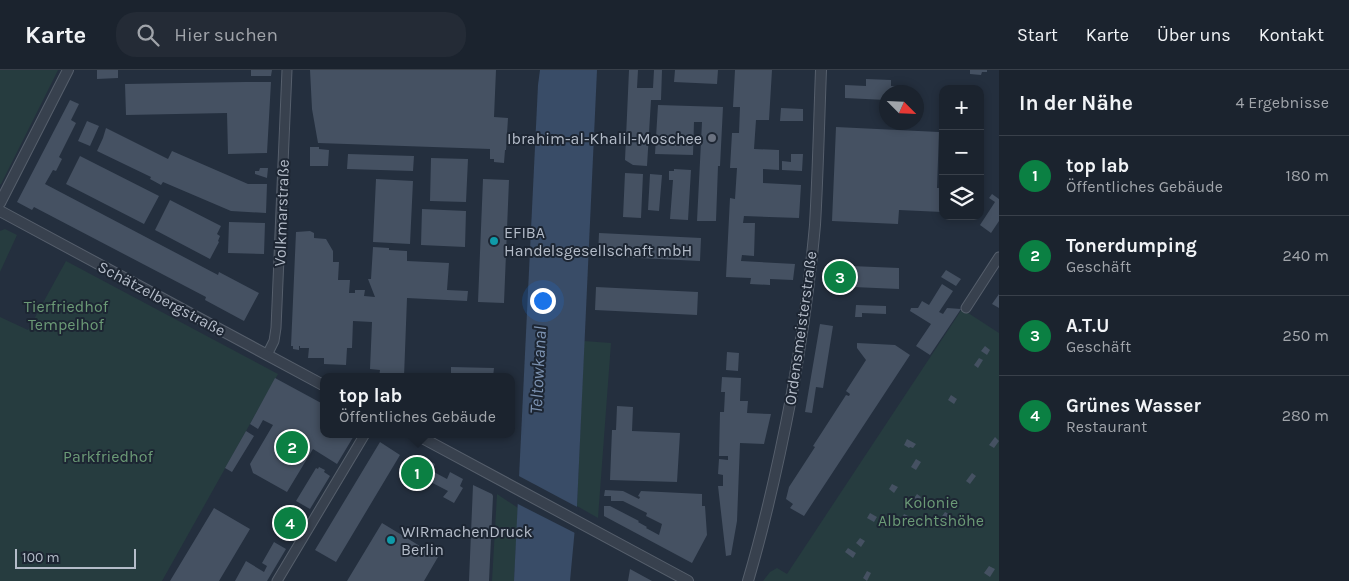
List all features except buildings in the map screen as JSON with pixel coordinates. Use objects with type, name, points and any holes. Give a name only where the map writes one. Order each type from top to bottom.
[{"type":"street","points":[[0,203],[68,70]]},
{"type":"street","name":"Volkmarstraße","points":[[267,355],[274,341],[276,328],[288,70]]},
{"type":"street","name":"Ordensmeisterstraße","points":[[748,581],[782,444],[796,372],[814,226],[821,70]]},
{"type":"street","name":"Schätzelbergstraße","points":[[0,211],[320,383]]},
{"type":"street","points":[[966,308],[999,257]]},
{"type":"street","points":[[277,581],[363,438]]},
{"type":"street","points":[[422,438],[688,581]]},
{"type":"green space","points":[[0,70],[58,70],[1,184],[0,184]]},
{"type":"green space","points":[[5,229],[17,235],[0,272],[0,231]]},
{"type":"green space","name":"Parkfriedhof","points":[[66,261],[278,374],[162,581],[0,581],[0,317],[28,330]]},
{"type":"green space","name":"Kolonie Albrechtshöhe","points":[[962,309],[999,333],[999,581],[763,581],[770,572],[777,568],[787,574]]},
{"type":"green space","points":[[584,341],[611,343],[598,518],[577,506]]},
{"type":"green space","points":[[497,494],[518,508],[514,581],[492,581]]},
{"type":"water","name":"Teltowkanal","points":[[540,70],[597,70],[577,506],[570,581],[514,581]]},
{"type":"pier","points":[[517,475],[579,508],[577,534],[516,503]]},
{"type":"place","name":"Ibrahim-al-Khalil-Moschee","points":[[712,138]]},
{"type":"place","name":"EFIBA Handelsgesellschaft mbH","points":[[494,241]]},
{"type":"place","name":"A.T.U","points":[[840,277]]},
{"type":"place","name":"Tonerdumping","points":[[292,447]]},
{"type":"place","name":"top lab","points":[[417,473]]},
{"type":"place","name":"Grünes Wasser","points":[[290,523]]},
{"type":"place","name":"WIRmachenDruck Berlin","points":[[391,540]]},
{"type":"park label","name":"Tierfriedhof Tempelhof","points":[[66,315]]}]
